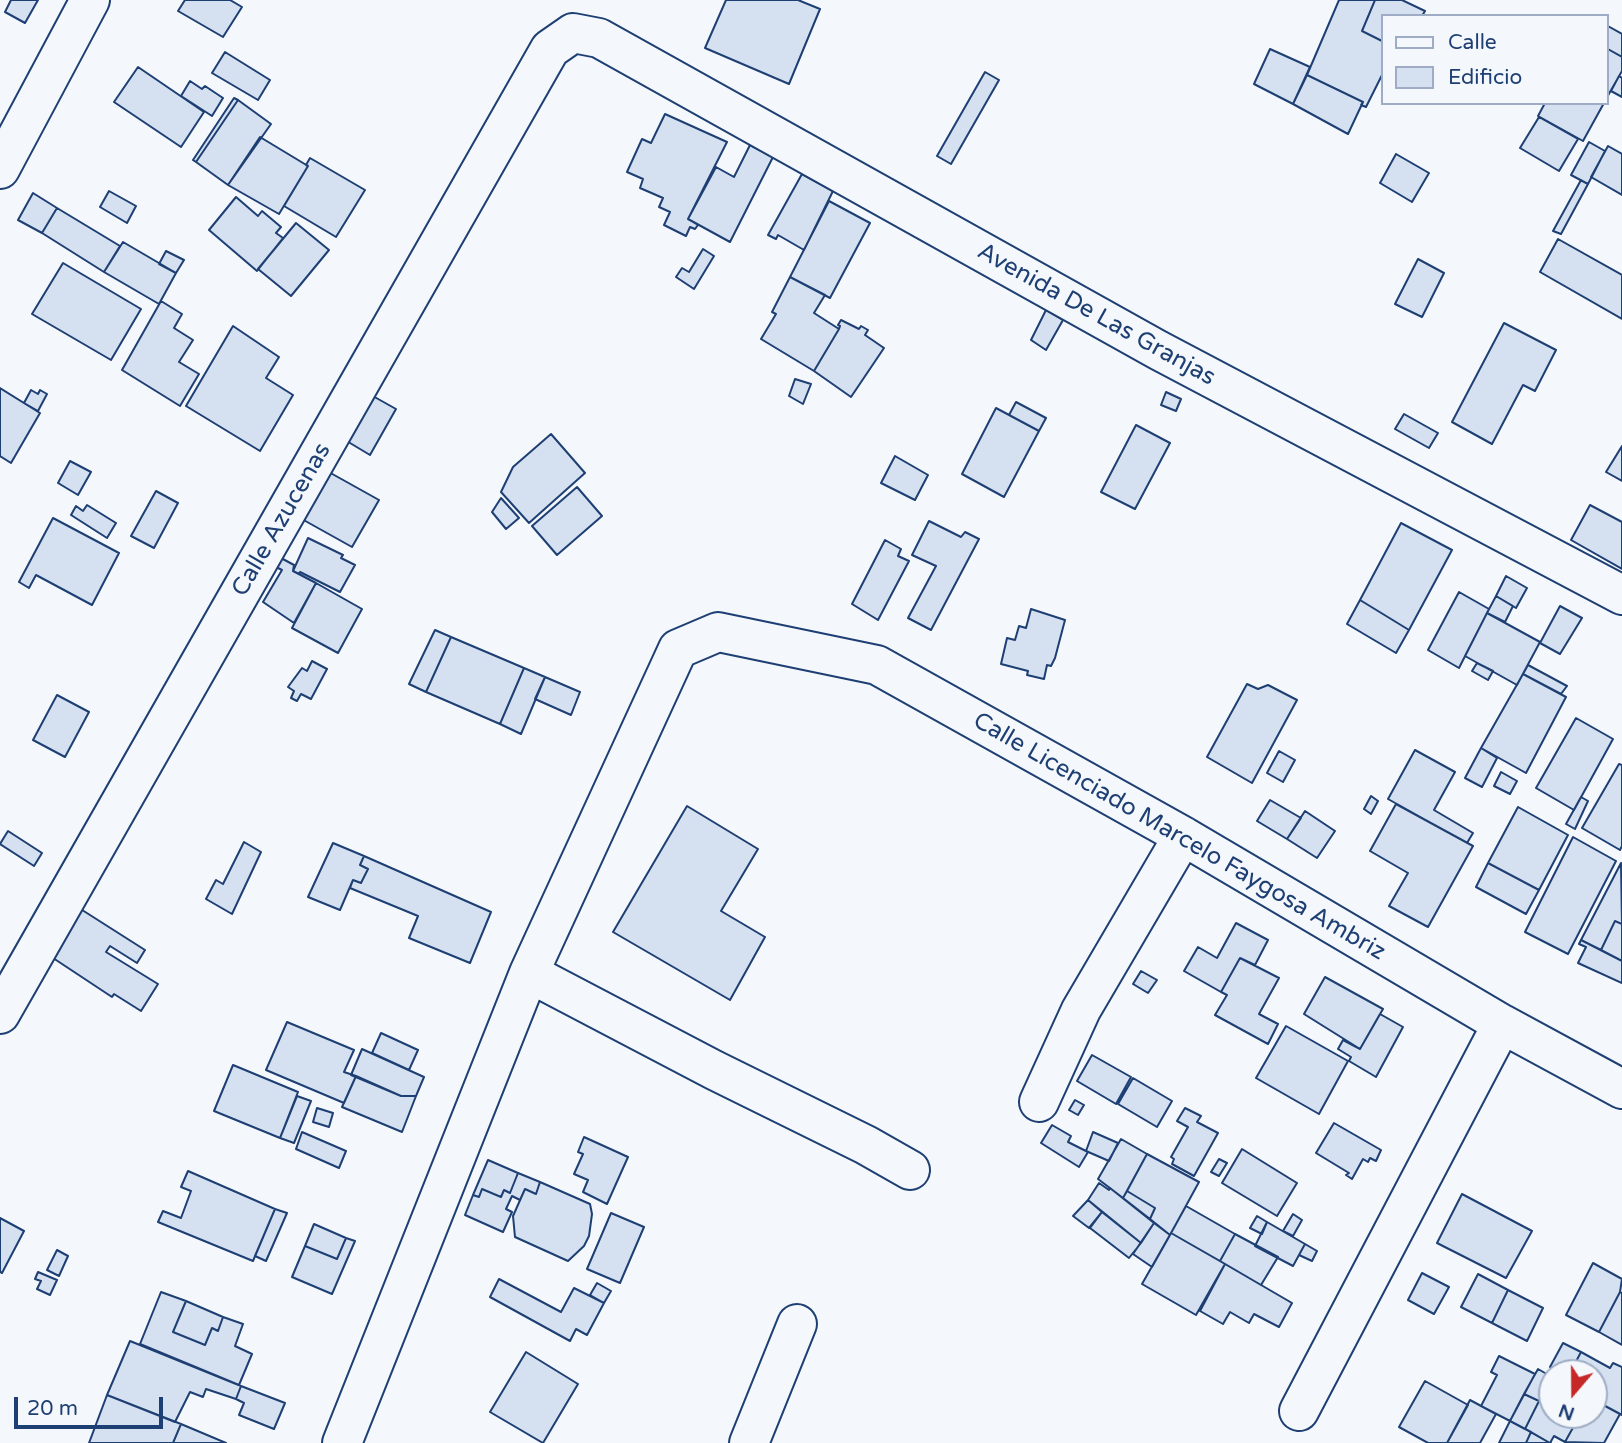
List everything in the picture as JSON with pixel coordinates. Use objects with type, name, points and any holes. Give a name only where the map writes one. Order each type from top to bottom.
[{"type":"street","points":[[0,169],[90,0]]},
{"type":"street","name":"Avenida De Las Granjas","points":[[573,33],[599,38],[1145,343],[1622,595]]},
{"type":"street","name":"Calle Azucenas","points":[[0,1014],[550,49],[573,33]]},
{"type":"street","name":"Calle Licenciado Marcelo Faygosa Ambriz","points":[[529,972],[678,649],[718,632],[877,666],[1182,836],[1502,1024],[1622,1089]]},
{"type":"street","points":[[1039,1102],[1081,1010],[1182,836]]},
{"type":"street","points":[[342,1443],[529,972],[910,1170]]},
{"type":"street","points":[[1298,1411],[1502,1024]]},
{"type":"street","points":[[749,1443],[797,1324]]},
{"type":"building","points":[[11,0],[38,0],[25,23],[5,12]]},
{"type":"building","points":[[185,0],[230,0],[242,7],[223,37],[178,11]]},
{"type":"building","points":[[726,0],[798,0],[820,9],[789,84],[705,48]]},
{"type":"building","points":[[1339,0],[1375,0],[1362,31],[1380,40],[1380,79],[1366,107],[1361,105],[1363,102],[1307,75]]},
{"type":"building","points":[[1375,0],[1402,0],[1425,11],[1423,14],[1380,14],[1380,40],[1362,31]]},
{"type":"building","points":[[1608,26],[1622,34],[1622,57],[1608,49]]},
{"type":"building","points":[[1270,49],[1310,67],[1293,104],[1254,84]]},
{"type":"building","points":[[1608,49],[1622,57],[1622,71],[1608,96]]},
{"type":"building","points":[[225,52],[270,80],[258,100],[212,73]]},
{"type":"building","points":[[138,67],[204,112],[181,147],[114,102]]},
{"type":"building","points":[[985,72],[999,80],[951,164],[937,156]]},
{"type":"building","points":[[1307,75],[1363,102],[1348,134],[1293,104]]},
{"type":"building","points":[[1619,76],[1622,78],[1622,97],[1611,91]]},
{"type":"building","points":[[190,81],[202,89],[205,86],[223,98],[212,116],[181,96]]},
{"type":"building","points":[[234,98],[238,100],[196,162],[193,160]]},
{"type":"building","points":[[238,100],[271,124],[228,185],[196,162]]},
{"type":"building","points":[[1544,105],[1603,105],[1583,141],[1538,116]]},
{"type":"building","points":[[665,114],[727,142],[688,219],[698,225],[695,229],[690,227],[686,236],[664,225],[670,212],[659,207],[663,198],[640,188],[643,179],[627,172],[642,139],[651,143]]},
{"type":"building","points":[[1539,117],[1578,139],[1559,171],[1520,148]]},
{"type":"building","points":[[260,137],[308,166],[279,214],[228,185]]},
{"type":"building","points":[[1589,142],[1605,151],[1588,184],[1571,175]]},
{"type":"building","points":[[750,145],[773,157],[730,242],[688,219],[716,167],[734,177]]},
{"type":"building","points":[[1608,146],[1622,154],[1622,195],[1591,177]]},
{"type":"building","points":[[1396,154],[1429,173],[1412,202],[1380,183]]},
{"type":"building","points":[[310,158],[365,190],[336,237],[284,206]]},
{"type":"building","points":[[802,174],[833,191],[804,250],[778,235],[776,239],[768,235]]},
{"type":"building","points":[[1581,180],[1588,184],[1561,234],[1553,231]]},
{"type":"building","points":[[109,191],[136,206],[127,223],[100,207]]},
{"type":"building","points":[[33,193],[57,208],[42,233],[18,220]]},
{"type":"building","points":[[236,197],[258,216],[262,211],[281,227],[276,233],[283,238],[257,271],[209,230]]},
{"type":"building","points":[[829,201],[870,223],[830,298],[790,277]]},
{"type":"building","points":[[57,208],[120,246],[104,272],[42,233]]},
{"type":"building","points":[[296,223],[329,250],[291,296],[258,269]]},
{"type":"building","points":[[1558,239],[1622,275],[1622,319],[1540,272]]},
{"type":"building","points":[[123,242],[176,273],[159,304],[104,272]]},
{"type":"building","points":[[703,249],[714,256],[694,289],[676,277],[682,268],[689,272]]},
{"type":"building","points":[[166,251],[184,260],[176,273],[159,264]]},
{"type":"building","points":[[1418,259],[1444,273],[1422,317],[1395,304]]},
{"type":"building","points":[[63,263],[141,309],[111,360],[32,314]]},
{"type":"building","points":[[790,277],[825,295],[814,313],[839,329],[814,371],[761,339],[776,314],[772,312]]},
{"type":"building","points":[[161,301],[182,314],[174,328],[193,340],[179,362],[199,374],[180,406],[122,370]]},
{"type":"building","points":[[1046,310],[1063,320],[1046,350],[1031,340]]},
{"type":"building","points":[[841,320],[859,329],[861,326],[868,330],[865,335],[884,348],[851,397],[814,371],[839,329]]},
{"type":"building","points":[[1504,323],[1556,350],[1535,391],[1523,385],[1492,444],[1452,422]]},
{"type":"building","points":[[233,326],[279,357],[266,378],[293,395],[260,451],[186,406]]},
{"type":"building","points":[[795,379],[811,384],[803,404],[789,396]]},
{"type":"building","points":[[0,388],[40,413],[11,463],[0,456]]},
{"type":"building","points":[[31,390],[38,394],[40,390],[47,394],[38,411],[24,403]]},
{"type":"building","points":[[1166,392],[1181,399],[1176,411],[1161,405]]},
{"type":"building","points":[[371,395],[396,409],[370,455],[345,440]]},
{"type":"building","points":[[1016,402],[1046,418],[1039,431],[1009,415]]},
{"type":"building","points":[[996,408],[1039,431],[1004,497],[962,474]]},
{"type":"building","points":[[1404,414],[1438,433],[1429,448],[1395,429]]},
{"type":"building","points":[[1136,425],[1170,443],[1135,509],[1101,492]]},
{"type":"building","points":[[551,434],[585,473],[529,523],[501,492],[513,467]]},
{"type":"building","points":[[1622,446],[1622,481],[1606,472]]},
{"type":"building","points":[[895,456],[928,475],[915,500],[881,483]]},
{"type":"building","points":[[70,461],[91,472],[78,495],[58,483]]},
{"type":"building","points":[[327,471],[379,500],[352,547],[300,518]]},
{"type":"building","points":[[577,487],[602,516],[557,555],[532,526]]},
{"type":"building","points":[[156,491],[178,503],[154,548],[131,536]]},
{"type":"building","points":[[501,498],[519,518],[506,529],[492,512]]},
{"type":"building","points":[[87,505],[116,523],[107,538],[71,515],[76,506],[83,511]]},
{"type":"building","points":[[1590,505],[1622,522],[1622,569],[1571,540]]},
{"type":"building","points":[[53,518],[119,553],[92,605],[36,575],[29,588],[19,582]]},
{"type":"building","points":[[929,521],[961,537],[965,532],[979,539],[931,630],[908,618],[936,566],[912,555]]},
{"type":"building","points":[[1401,523],[1452,550],[1409,630],[1360,600]]},
{"type":"building","points":[[308,538],[343,555],[341,558],[355,565],[340,592],[293,571]]},
{"type":"building","points":[[885,540],[901,549],[898,556],[909,561],[878,620],[852,604]]},
{"type":"building","points":[[281,558],[294,565],[293,571],[316,583],[294,623],[263,602],[282,570],[276,567]]},
{"type":"building","points":[[1506,576],[1527,588],[1516,608],[1496,596]]},
{"type":"building","points":[[316,583],[362,609],[338,653],[292,628]]},
{"type":"building","points":[[1459,592],[1489,609],[1459,668],[1428,650]]},
{"type":"building","points":[[1496,596],[1513,606],[1505,622],[1487,613]]},
{"type":"building","points":[[1360,600],[1409,630],[1396,653],[1347,624]]},
{"type":"building","points":[[1560,606],[1582,618],[1560,654],[1540,643]]},
{"type":"building","points":[[1031,609],[1065,620],[1055,658],[1051,666],[1047,665],[1044,679],[1027,675],[1028,671],[1001,664],[1007,638],[1015,640],[1019,626],[1026,628]]},
{"type":"building","points":[[1487,613],[1540,642],[1517,685],[1465,656]]},
{"type":"building","points":[[435,630],[451,637],[426,692],[409,684]]},
{"type":"building","points":[[451,637],[524,668],[500,724],[426,692]]},
{"type":"building","points":[[312,661],[327,669],[311,699],[301,694],[297,701],[291,698],[294,691],[288,687],[302,668],[307,671]]},
{"type":"building","points":[[1477,663],[1493,671],[1488,680],[1472,671]]},
{"type":"building","points":[[1528,665],[1567,686],[1561,694],[1523,674]]},
{"type":"building","points":[[524,668],[545,677],[521,734],[500,724]]},
{"type":"building","points":[[1523,674],[1566,697],[1526,773],[1481,748]]},
{"type":"building","points":[[545,677],[580,692],[571,715],[535,699]]},
{"type":"building","points":[[1247,684],[1258,689],[1268,685],[1297,700],[1252,783],[1207,757]]},
{"type":"building","points":[[57,695],[89,712],[65,757],[33,740]]},
{"type":"building","points":[[1576,718],[1613,739],[1574,810],[1536,788]]},
{"type":"building","points":[[1481,748],[1497,758],[1482,787],[1465,778]]},
{"type":"building","points":[[1415,750],[1455,772],[1434,810],[1473,833],[1467,843],[1388,799]]},
{"type":"building","points":[[1279,751],[1295,760],[1283,782],[1267,773]]},
{"type":"building","points":[[1619,764],[1622,765],[1620,850],[1582,828]]},
{"type":"building","points":[[1501,772],[1517,781],[1510,794],[1494,786]]},
{"type":"building","points":[[1371,796],[1378,801],[1371,814],[1364,809]]},
{"type":"building","points":[[1581,797],[1588,801],[1575,829],[1566,824]]},
{"type":"building","points":[[1270,800],[1301,818],[1287,839],[1257,821]]},
{"type":"building","points":[[1396,804],[1473,846],[1428,927],[1389,906],[1408,873],[1370,851]]},
{"type":"building","points":[[687,806],[758,849],[721,911],[765,937],[730,1000],[613,932]]},
{"type":"building","points":[[1518,807],[1568,835],[1539,890],[1488,863]]},
{"type":"building","points":[[1305,811],[1335,831],[1317,858],[1287,839]]},
{"type":"building","points":[[8,831],[42,853],[34,866],[0,844]]},
{"type":"building","points":[[1573,837],[1616,861],[1568,954],[1525,932]]},
{"type":"building","points":[[244,842],[261,852],[232,914],[206,899],[216,880],[223,884]]},
{"type":"building","points":[[333,843],[364,856],[360,865],[368,869],[361,883],[353,880],[340,910],[308,897]]},
{"type":"building","points":[[364,856],[491,912],[470,963],[409,938],[418,916],[350,888],[353,880],[361,883],[368,869],[360,865]]},
{"type":"building","points":[[1488,863],[1539,890],[1526,914],[1476,887]]},
{"type":"building","points":[[1621,863],[1622,924],[1615,921],[1601,950],[1581,940]]},
{"type":"building","points":[[79,908],[145,950],[137,963],[110,946],[106,952],[158,984],[141,1011],[114,994],[112,997],[50,956]]},
{"type":"building","points":[[1615,921],[1622,924],[1622,961],[1601,950]]},
{"type":"building","points":[[1236,923],[1268,940],[1255,965],[1240,958],[1221,992],[1184,971],[1198,947],[1217,958]]},
{"type":"building","points":[[1581,940],[1622,961],[1622,983],[1578,963],[1586,947],[1579,944]]},
{"type":"building","points":[[1240,958],[1279,978],[1259,1014],[1278,1024],[1268,1044],[1215,1015],[1227,995],[1221,992]]},
{"type":"building","points":[[1141,971],[1157,980],[1148,993],[1133,984]]},
{"type":"building","points":[[1325,977],[1383,1009],[1360,1049],[1304,1014]]},
{"type":"building","points":[[1380,1014],[1403,1027],[1376,1077],[1349,1061],[1351,1057],[1338,1049],[1343,1040],[1360,1049]]},
{"type":"building","points":[[287,1022],[354,1050],[344,1072],[356,1076],[344,1103],[266,1070]]},
{"type":"building","points":[[1286,1026],[1348,1061],[1319,1114],[1256,1078]]},
{"type":"building","points":[[381,1033],[418,1050],[409,1070],[372,1053]]},
{"type":"building","points":[[362,1049],[424,1077],[416,1096],[401,1096],[351,1075]]},
{"type":"building","points":[[1092,1055],[1131,1077],[1116,1104],[1077,1081]]},
{"type":"building","points":[[233,1065],[298,1092],[280,1138],[214,1111]]},
{"type":"building","points":[[356,1076],[401,1096],[416,1096],[402,1132],[342,1107]]},
{"type":"building","points":[[1133,1078],[1172,1101],[1157,1127],[1118,1104]]},
{"type":"building","points":[[297,1096],[311,1101],[294,1143],[280,1138]]},
{"type":"building","points":[[1075,1100],[1084,1105],[1078,1115],[1069,1110]]},
{"type":"building","points":[[317,1108],[333,1113],[329,1127],[313,1122]]},
{"type":"building","points":[[1185,1108],[1201,1116],[1197,1122],[1218,1133],[1194,1176],[1172,1164],[1174,1159],[1171,1157],[1188,1127],[1177,1121]]},
{"type":"building","points":[[1334,1123],[1381,1150],[1376,1161],[1370,1158],[1368,1162],[1363,1159],[1352,1179],[1346,1175],[1349,1173],[1316,1153]]},
{"type":"building","points":[[1052,1125],[1071,1136],[1068,1142],[1088,1152],[1079,1167],[1041,1143]]},
{"type":"building","points":[[302,1132],[346,1151],[339,1168],[296,1149]]},
{"type":"building","points":[[1093,1132],[1118,1143],[1109,1161],[1086,1151]]},
{"type":"building","points":[[584,1137],[628,1157],[607,1204],[583,1192],[588,1180],[574,1174],[583,1154],[578,1152]]},
{"type":"building","points":[[1121,1139],[1147,1154],[1123,1198],[1098,1179]]},
{"type":"building","points":[[1242,1149],[1297,1183],[1277,1216],[1222,1183]]},
{"type":"building","points":[[1147,1154],[1199,1182],[1170,1235],[1150,1219],[1155,1208],[1127,1191]]},
{"type":"building","points":[[1219,1159],[1227,1163],[1219,1176],[1211,1172]]},
{"type":"building","points":[[488,1160],[518,1173],[510,1193],[504,1190],[501,1197],[482,1189],[479,1197],[473,1195]]},
{"type":"building","points":[[188,1171],[275,1209],[253,1261],[158,1222],[163,1211],[181,1218],[191,1191],[181,1187]]},
{"type":"building","points":[[518,1173],[540,1182],[536,1194],[525,1189],[520,1200],[512,1196],[506,1209],[512,1212],[503,1232],[465,1215],[473,1195],[479,1197],[482,1189],[501,1197],[504,1190],[510,1193]]},
{"type":"building","points":[[540,1182],[590,1204],[592,1214],[589,1236],[584,1246],[568,1261],[515,1237],[513,1216],[525,1189],[536,1194]]},
{"type":"building","points":[[1099,1183],[1109,1190],[1110,1188],[1154,1223],[1141,1243],[1088,1200]]},
{"type":"building","points":[[1127,1191],[1155,1208],[1150,1219],[1123,1198]]},
{"type":"building","points":[[1462,1194],[1532,1231],[1506,1278],[1437,1243]]},
{"type":"building","points":[[1088,1200],[1102,1212],[1089,1228],[1073,1216]]},
{"type":"building","points":[[1186,1206],[1235,1234],[1220,1261],[1171,1233]]},
{"type":"building","points":[[275,1209],[287,1213],[266,1261],[255,1256]]},
{"type":"building","points":[[1102,1212],[1141,1243],[1129,1258],[1090,1228]]},
{"type":"building","points":[[611,1213],[644,1227],[620,1283],[587,1269]]},
{"type":"building","points":[[1293,1214],[1302,1220],[1293,1236],[1283,1231]]},
{"type":"building","points":[[1257,1216],[1267,1222],[1262,1234],[1250,1228]]},
{"type":"building","points":[[0,1218],[24,1231],[2,1273],[0,1272]]},
{"type":"building","points":[[1267,1222],[1305,1244],[1293,1266],[1255,1246]]},
{"type":"building","points":[[1154,1223],[1170,1235],[1152,1267],[1133,1254]]},
{"type":"building","points":[[314,1224],[346,1238],[337,1259],[305,1246]]},
{"type":"building","points":[[1171,1233],[1225,1264],[1196,1315],[1142,1284]]},
{"type":"building","points":[[1235,1234],[1278,1257],[1261,1285],[1220,1261]]},
{"type":"building","points":[[346,1238],[355,1241],[332,1294],[292,1277],[305,1246],[337,1259]]},
{"type":"building","points":[[1305,1244],[1317,1251],[1312,1261],[1299,1255]]},
{"type":"building","points":[[57,1250],[68,1256],[59,1276],[47,1270]]},
{"type":"building","points":[[1593,1263],[1622,1279],[1620,1292],[1599,1332],[1566,1315]]},
{"type":"building","points":[[1225,1264],[1292,1303],[1279,1327],[1254,1314],[1249,1323],[1230,1312],[1223,1324],[1200,1311]]},
{"type":"building","points":[[38,1272],[57,1280],[50,1295],[37,1289],[41,1281],[35,1279]]},
{"type":"building","points":[[1422,1273],[1449,1287],[1434,1314],[1408,1300]]},
{"type":"building","points":[[1478,1274],[1508,1290],[1492,1323],[1461,1307]]},
{"type":"building","points":[[499,1279],[561,1312],[574,1288],[604,1303],[587,1335],[576,1329],[570,1341],[490,1297]]},
{"type":"building","points":[[597,1283],[611,1291],[604,1303],[590,1295]]},
{"type":"building","points":[[1508,1290],[1543,1308],[1527,1341],[1492,1323]]},
{"type":"building","points":[[161,1292],[186,1301],[173,1332],[205,1345],[212,1328],[218,1331],[223,1317],[243,1324],[235,1346],[252,1354],[239,1385],[140,1344]]},
{"type":"building","points":[[1620,1292],[1622,1293],[1622,1345],[1599,1332]]},
{"type":"building","points":[[186,1301],[223,1317],[218,1331],[212,1328],[205,1345],[173,1332]]},
{"type":"building","points":[[130,1341],[241,1386],[236,1399],[206,1389],[203,1397],[190,1392],[175,1422],[107,1395]]},
{"type":"building","points":[[1563,1343],[1581,1352],[1577,1359],[1554,1359]]},
{"type":"building","points":[[526,1352],[578,1384],[543,1443],[490,1412]]},
{"type":"building","points":[[1581,1352],[1594,1359],[1577,1359]]},
{"type":"building","points":[[1499,1356],[1535,1374],[1510,1421],[1481,1406],[1497,1375],[1491,1372]]},
{"type":"building","points":[[1613,1363],[1622,1367],[1622,1415],[1608,1408],[1608,1367]]},
{"type":"building","points":[[1538,1369],[1538,1401],[1524,1394]]},
{"type":"building","points":[[1425,1381],[1468,1405],[1447,1443],[1428,1443],[1399,1427]]},
{"type":"building","points":[[241,1386],[285,1403],[274,1429],[239,1415],[244,1403],[236,1399]]},
{"type":"building","points":[[1524,1394],[1538,1401],[1525,1429],[1510,1421]]},
{"type":"building","points":[[107,1395],[181,1424],[173,1443],[89,1443]]},
{"type":"building","points":[[1470,1400],[1496,1414],[1480,1443],[1447,1443]]},
{"type":"building","points":[[1538,1403],[1538,1429],[1572,1429],[1565,1442],[1554,1436],[1550,1443],[1525,1429]]},
{"type":"building","points":[[1608,1408],[1620,1414],[1604,1443],[1565,1442],[1572,1429],[1608,1429]]},
{"type":"building","points":[[1510,1421],[1531,1432],[1526,1443],[1499,1443]]},
{"type":"building","points":[[181,1424],[226,1443],[173,1443]]},
{"type":"building","points":[[1531,1432],[1550,1443],[1526,1443]]}]
